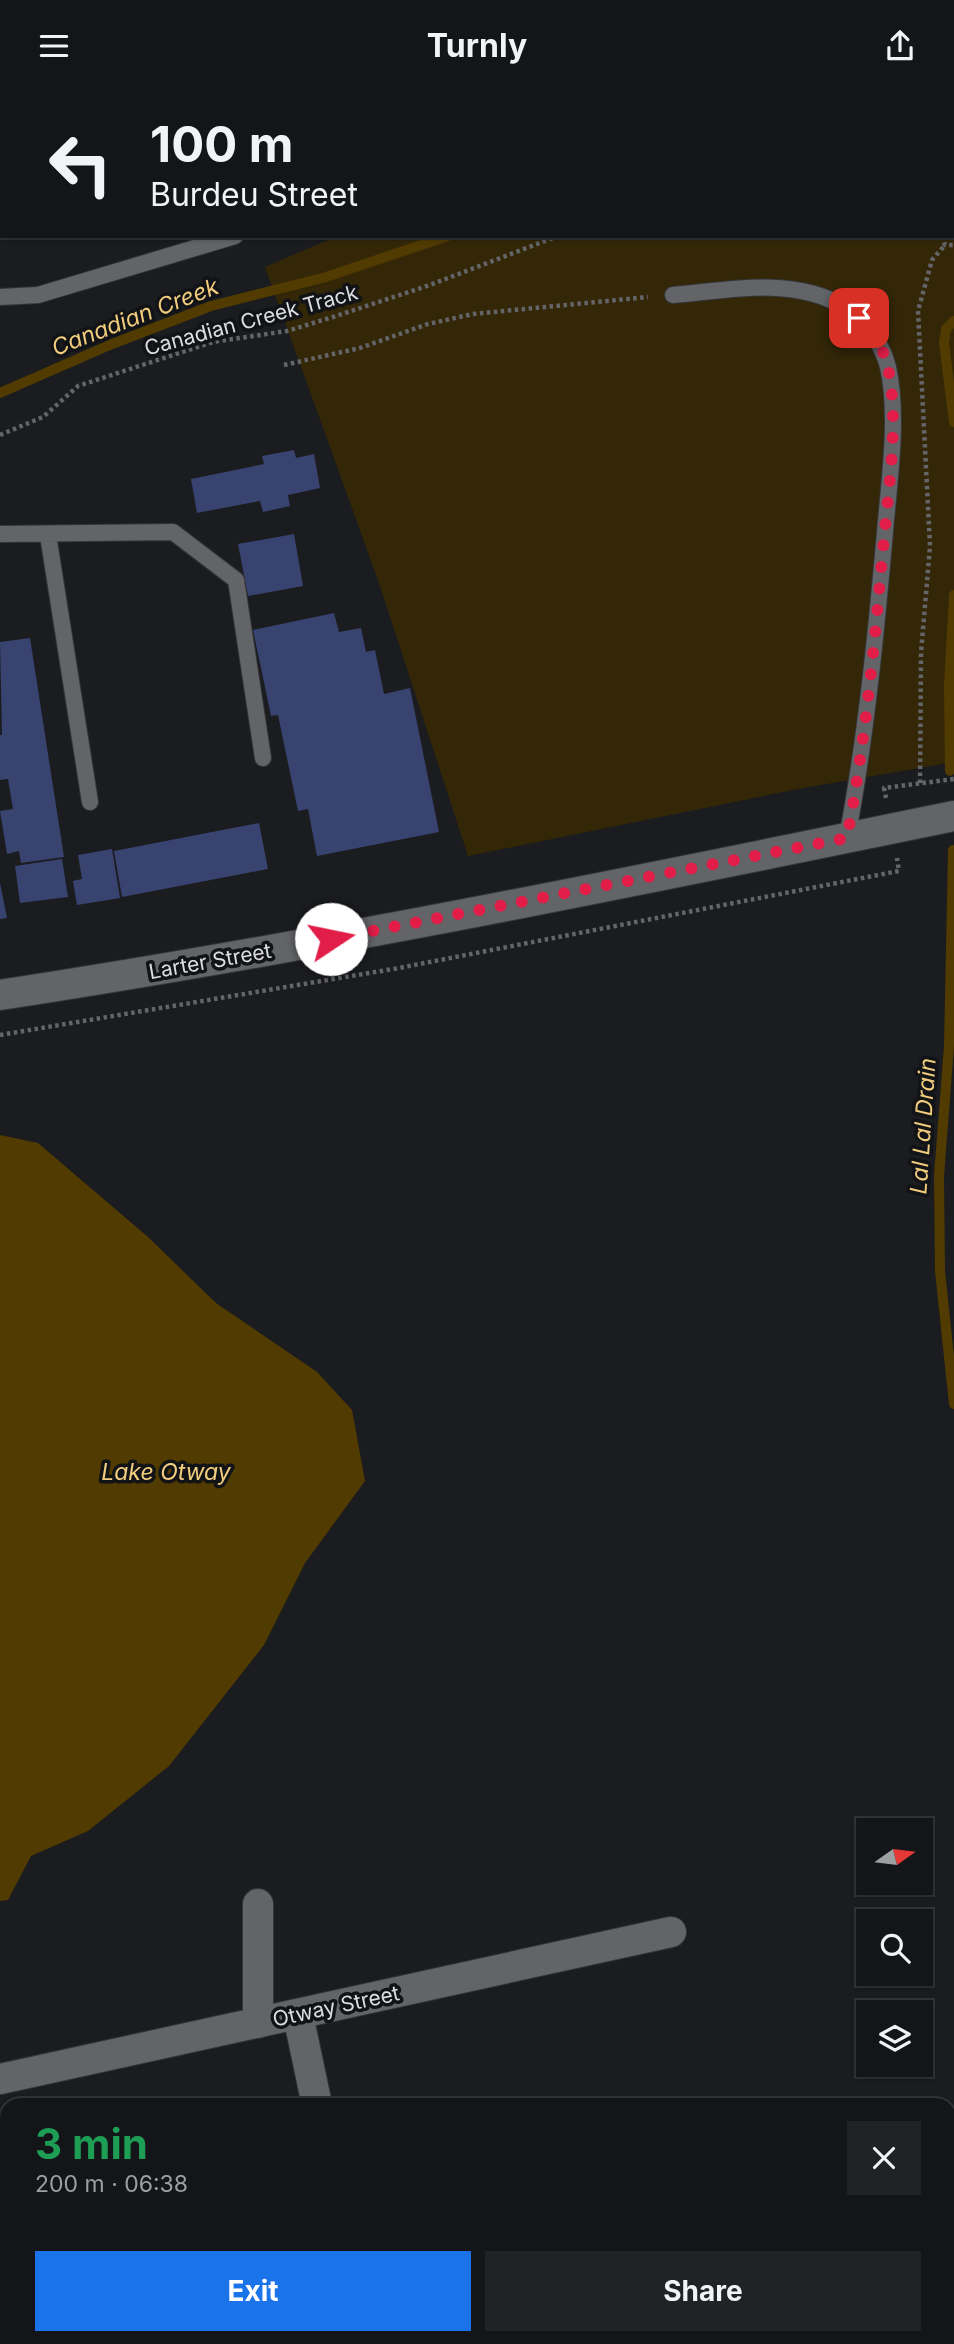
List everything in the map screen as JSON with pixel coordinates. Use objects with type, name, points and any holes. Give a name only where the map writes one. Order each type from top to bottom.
[{"type":"street","name":"Larter Street","points":[[0,995],[331,939],[954,816]]},
{"type":"street","points":[[258,1904],[258,2023]]},
{"type":"street","name":"Otway Street","points":[[0,2079],[671,1932]]},
{"type":"street","points":[[298,2015],[316,2098]]},
{"type":"lane","points":[[0,297],[38,295],[227,238]]},
{"type":"lane","points":[[673,295],[771,287],[816,295],[839,305],[865,324],[879,344],[888,365],[892,418],[879,600],[863,744],[847,838]]},
{"type":"lane","points":[[0,534],[173,532],[236,580],[263,758]]},
{"type":"lane","points":[[48,535],[90,802]]},
{"type":"path","name":"Canadian Creek Track","points":[[0,435],[43,417],[78,386],[213,342],[286,331],[333,317],[428,286],[553,238]]},
{"type":"path","points":[[942,238],[946,245]]},
{"type":"path","points":[[920,783],[921,653],[930,546],[918,311],[932,260],[946,245],[954,245]]},
{"type":"path","points":[[285,365],[360,348],[428,324],[473,314],[673,295]]},
{"type":"path","points":[[884,788],[954,779]]},
{"type":"path","points":[[0,1035],[399,968],[899,871]]},
{"type":"shaded area","points":[[332,238],[954,238],[954,762],[798,789],[468,856],[379,583],[265,267]]},
{"type":"water","name":"Lake Otway","points":[[0,1135],[38,1143],[148,1237],[216,1303],[317,1372],[352,1410],[365,1481],[305,1563],[264,1645],[169,1766],[88,1831],[31,1856],[8,1900],[0,1901]]},
{"type":"building","points":[[294,450],[296,458],[314,454],[320,488],[288,495],[290,506],[263,512],[260,501],[197,513],[191,479],[264,464],[262,456]]},
{"type":"building","points":[[294,534],[303,586],[248,596],[238,544]]},
{"type":"building","points":[[334,613],[339,632],[361,628],[366,652],[375,650],[384,694],[410,688],[439,832],[317,856],[308,809],[298,811],[278,715],[271,716],[253,630]]},
{"type":"building","points":[[30,638],[64,857],[21,863],[19,851],[7,854],[0,811],[13,809],[8,779],[0,780],[0,642]]},
{"type":"building","points":[[259,823],[268,869],[122,897],[114,851]]},
{"type":"building","points":[[112,849],[120,898],[77,905],[73,881],[82,879],[78,855]]},
{"type":"building","points":[[62,859],[68,897],[20,903],[15,866]]},
{"type":"building","points":[[0,883],[7,918],[0,919]]},
{"type":"waterway","name":"Canadian Creek","points":[[0,393],[112,344],[211,306],[326,277],[442,238]]},
{"type":"waterway","name":"Lal Lal Drain","points":[[954,321],[946,329],[944,343],[954,422]]},
{"type":"waterway","name":"Lal Lal Drain","points":[[950,771],[949,685],[954,595]]},
{"type":"waterway","name":"Lal Lal Drain","points":[[953,850],[949,1046],[939,1176],[940,1271],[954,1404]]},
{"type":"route","points":[[331,939],[847,838],[862,748],[875,638],[889,487],[892,418],[888,365],[873,334],[859,318]]}]
